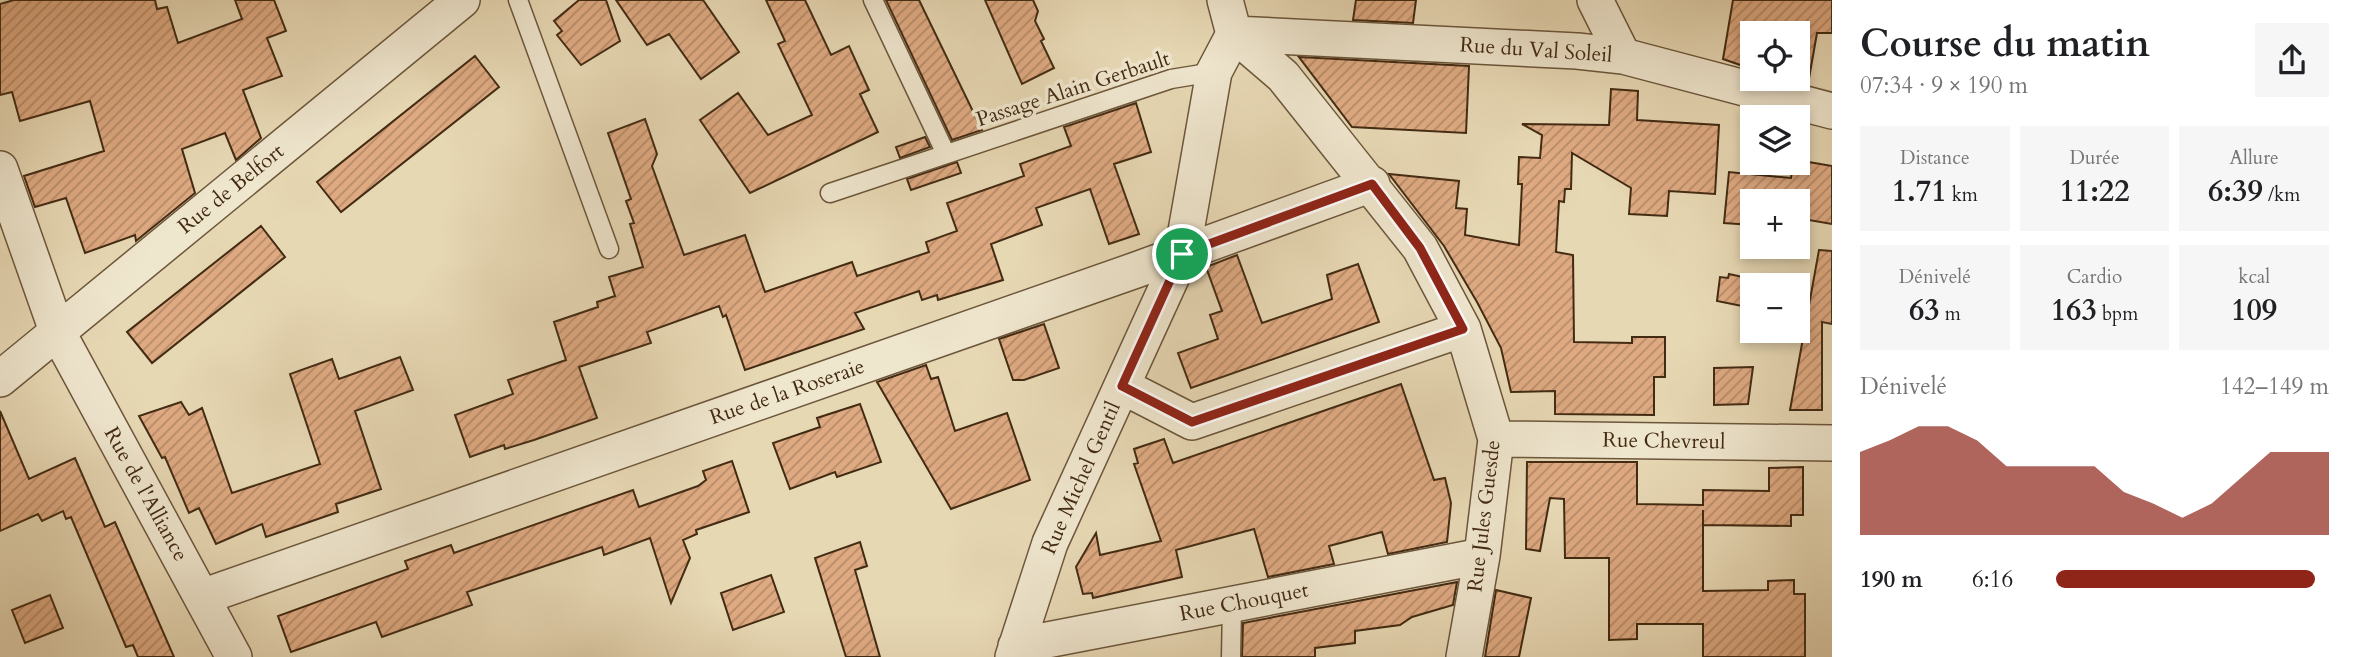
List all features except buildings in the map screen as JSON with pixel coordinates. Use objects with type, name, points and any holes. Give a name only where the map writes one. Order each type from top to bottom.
[{"type":"street","name":"Rue de Belfort","points":[[0,379],[461,0]]},
{"type":"street","points":[[1225,0],[1234,34]]},
{"type":"street","points":[[1595,0],[1623,56]]},
{"type":"street","name":"Rue du Val Soleil","points":[[1234,34],[1577,51],[1623,56],[1832,111]]},
{"type":"street","name":"Rue Michel Gentil","points":[[1015,652],[1050,543],[1182,254],[1214,72],[1234,34]]},
{"type":"street","name":"Rue Jules Guesde","points":[[1234,34],[1283,76],[1372,184],[1420,248],[1463,329],[1496,439],[1482,556],[1464,657]]},
{"type":"street","name":"Rue de l'Alliance","points":[[0,169],[57,331],[234,657]]},
{"type":"street","name":"Rue de la Roseraie","points":[[202,597],[1182,254],[1372,184]]},
{"type":"street","points":[[1122,386],[1192,422],[1463,329]]},
{"type":"street","name":"Rue Chevreul","points":[[1496,439],[1832,443]]},
{"type":"street","name":"Rue Chouquet","points":[[1015,652],[1232,605],[1482,556]]},
{"type":"lane","points":[[518,0],[609,249]]},
{"type":"lane","points":[[873,0],[946,154]]},
{"type":"lane","name":"Passage Alain Gerbault","points":[[830,193],[1171,79],[1214,72]]},
{"type":"lane","points":[[1231,657],[1232,605]]},
{"type":"route","points":[[1372,184],[1420,248],[1463,329],[1192,422],[1122,386],[1182,254],[1372,184]]}]
